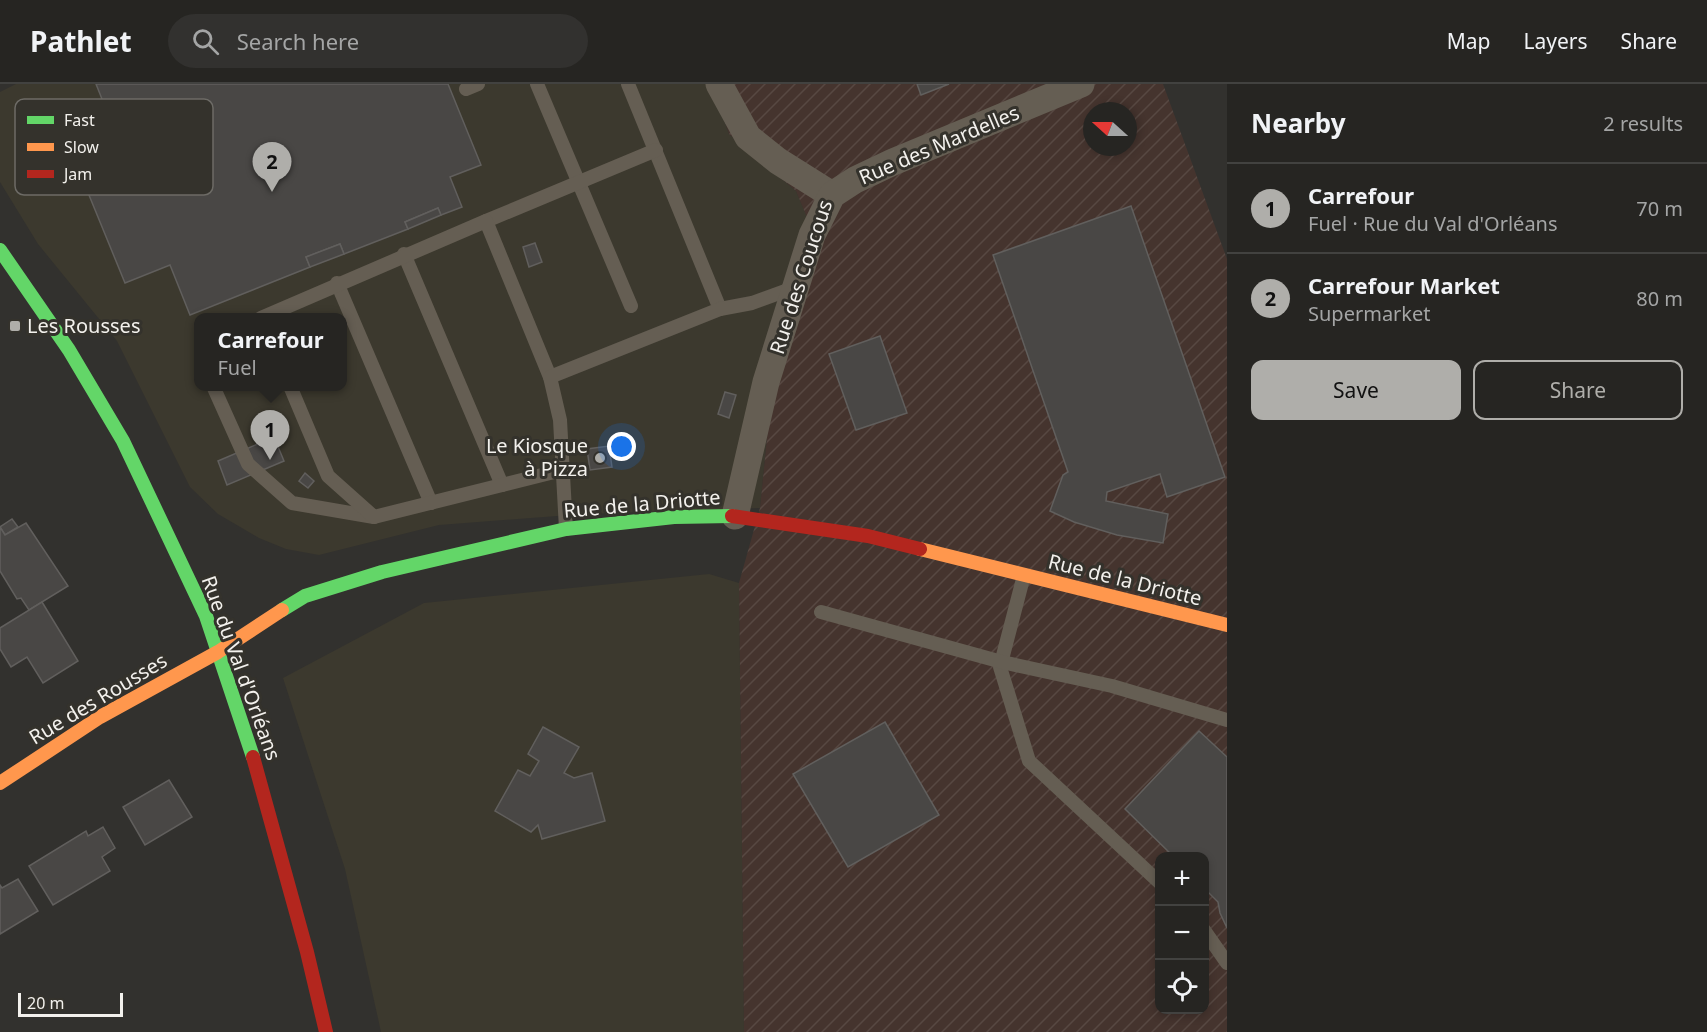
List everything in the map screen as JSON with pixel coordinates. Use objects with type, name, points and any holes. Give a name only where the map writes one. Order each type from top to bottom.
[{"type":"street","name":"Rue des Coucous","points":[[719,84],[748,137],[778,161],[832,195],[812,235],[766,382],[735,516]]},
{"type":"street","name":"Rue des Mardelles","points":[[832,195],[855,180],[893,162],[1081,84]]},
{"type":"street","name":"Rue du Val d'Orléans","points":[[0,250],[69,350],[123,441],[206,616],[255,764],[307,952],[326,1032]]},
{"type":"street","name":"Rue de la Driotte","points":[[218,652],[305,596],[382,572],[566,529],[674,517],[735,516],[868,536],[1227,625]]},
{"type":"street","name":"Rue des Rousses","points":[[0,783],[100,717],[218,652]]},
{"type":"lane","points":[[537,84],[631,306]]},
{"type":"lane","points":[[628,84],[720,309]]},
{"type":"lane","points":[[269,313],[404,254],[656,150]]},
{"type":"lane","points":[[486,221],[550,377],[560,420],[566,529]]},
{"type":"lane","points":[[404,254],[502,484]]},
{"type":"lane","points":[[337,284],[431,503]]},
{"type":"lane","points":[[550,377],[720,309],[752,303],[796,287]]},
{"type":"lane","points":[[215,391],[248,464],[292,503],[374,517],[562,470]]},
{"type":"lane","points":[[292,391],[328,476],[374,517]]},
{"type":"lane","points":[[1024,575],[1000,667],[1029,761],[1155,878]]},
{"type":"lane","points":[[821,612],[1002,662],[1112,686],[1227,720]]},
{"type":"lane","points":[[1209,937],[1227,963]]},
{"type":"shaded area","points":[[16,84],[711,84],[729,134],[796,191],[808,219],[779,317],[760,508],[583,514],[439,525],[319,555],[286,549],[259,538],[218,514],[190,487],[117,341],[38,244],[0,182],[0,92]]},
{"type":"shaded area","points":[[712,84],[1163,84],[1227,259],[1227,1032],[744,1032],[739,583],[760,508],[779,317],[808,220],[796,191],[729,134]]},
{"type":"shaded area","points":[[709,574],[739,583],[744,1032],[381,1032],[345,869],[283,678],[424,603]]},
{"type":"building","points":[[96,84],[448,84],[481,165],[450,177],[462,207],[441,215],[438,208],[405,222],[408,229],[344,254],[340,244],[306,257],[310,267],[190,315],[170,265],[125,283],[89,195],[213,195],[213,99],[102,99]]},
{"type":"building","points":[[917,84],[949,84],[921,95]]},
{"type":"building","points":[[1131,206],[1225,477],[1167,497],[1160,474],[1107,492],[1106,501],[1168,514],[1163,543],[1117,535],[1074,522],[1050,511],[1063,475],[1068,472],[993,255]]},
{"type":"building","points":[[438,208],[441,215],[408,229],[405,222]]},
{"type":"building","points":[[535,243],[542,262],[529,267],[523,247]]},
{"type":"building","points":[[340,244],[344,254],[310,267],[306,257]]},
{"type":"building","points":[[880,336],[907,413],[856,430],[829,354]]},
{"type":"building","points":[[725,392],[736,395],[729,418],[718,414]]},
{"type":"building","points":[[274,437],[284,461],[227,485],[218,461]]},
{"type":"building","name":"Le Kiosque à Pizza","points":[[609,446],[612,467],[590,470],[587,449]]},
{"type":"building","points":[[305,473],[314,481],[308,488],[299,481]]},
{"type":"building","points":[[12,519],[18,527],[5,535],[0,527]]},
{"type":"building","points":[[26,523],[68,586],[29,610],[21,598],[17,599],[0,571],[0,527],[5,535]]},
{"type":"building","points":[[42,602],[78,661],[43,683],[27,657],[11,667],[0,649],[0,628]]},
{"type":"building","points":[[885,722],[939,815],[848,867],[793,774]]},
{"type":"building","points":[[543,727],[579,747],[564,773],[574,778],[592,773],[605,821],[542,839],[538,825],[531,832],[495,811],[518,770],[530,776],[539,761],[528,754]]},
{"type":"building","points":[[1199,731],[1227,757],[1227,928],[1218,902],[1209,893],[1209,852],[1169,852],[1125,809]]},
{"type":"building","points":[[169,780],[192,817],[145,845],[123,807]]},
{"type":"building","points":[[103,827],[115,848],[102,857],[110,871],[53,905],[29,866],[86,831],[88,836]]},
{"type":"building","points":[[18,879],[38,911],[0,934],[0,885],[2,888]]},
{"type":"traffic: fast","points":[[0,250],[69,350],[123,441],[206,616],[253,757]]},
{"type":"traffic: fast","points":[[282,610],[305,596],[382,572],[566,529],[674,517],[732,516]]},
{"type":"traffic: slow","points":[[920,549],[1227,625]]},
{"type":"traffic: slow","points":[[0,783],[100,717],[218,652],[282,610]]},
{"type":"traffic: jam","points":[[732,516],[868,536],[920,549]]},
{"type":"traffic: jam","points":[[253,757],[307,952],[326,1032]]},
{"type":"place","name":"Carrefour Market","points":[[272,192]]},
{"type":"place","name":"Les Rousses","points":[[15,326]]},
{"type":"place","name":"Le Kiosque à Pizza","points":[[600,458]]},
{"type":"place","name":"Carrefour","points":[[270,460]]}]
